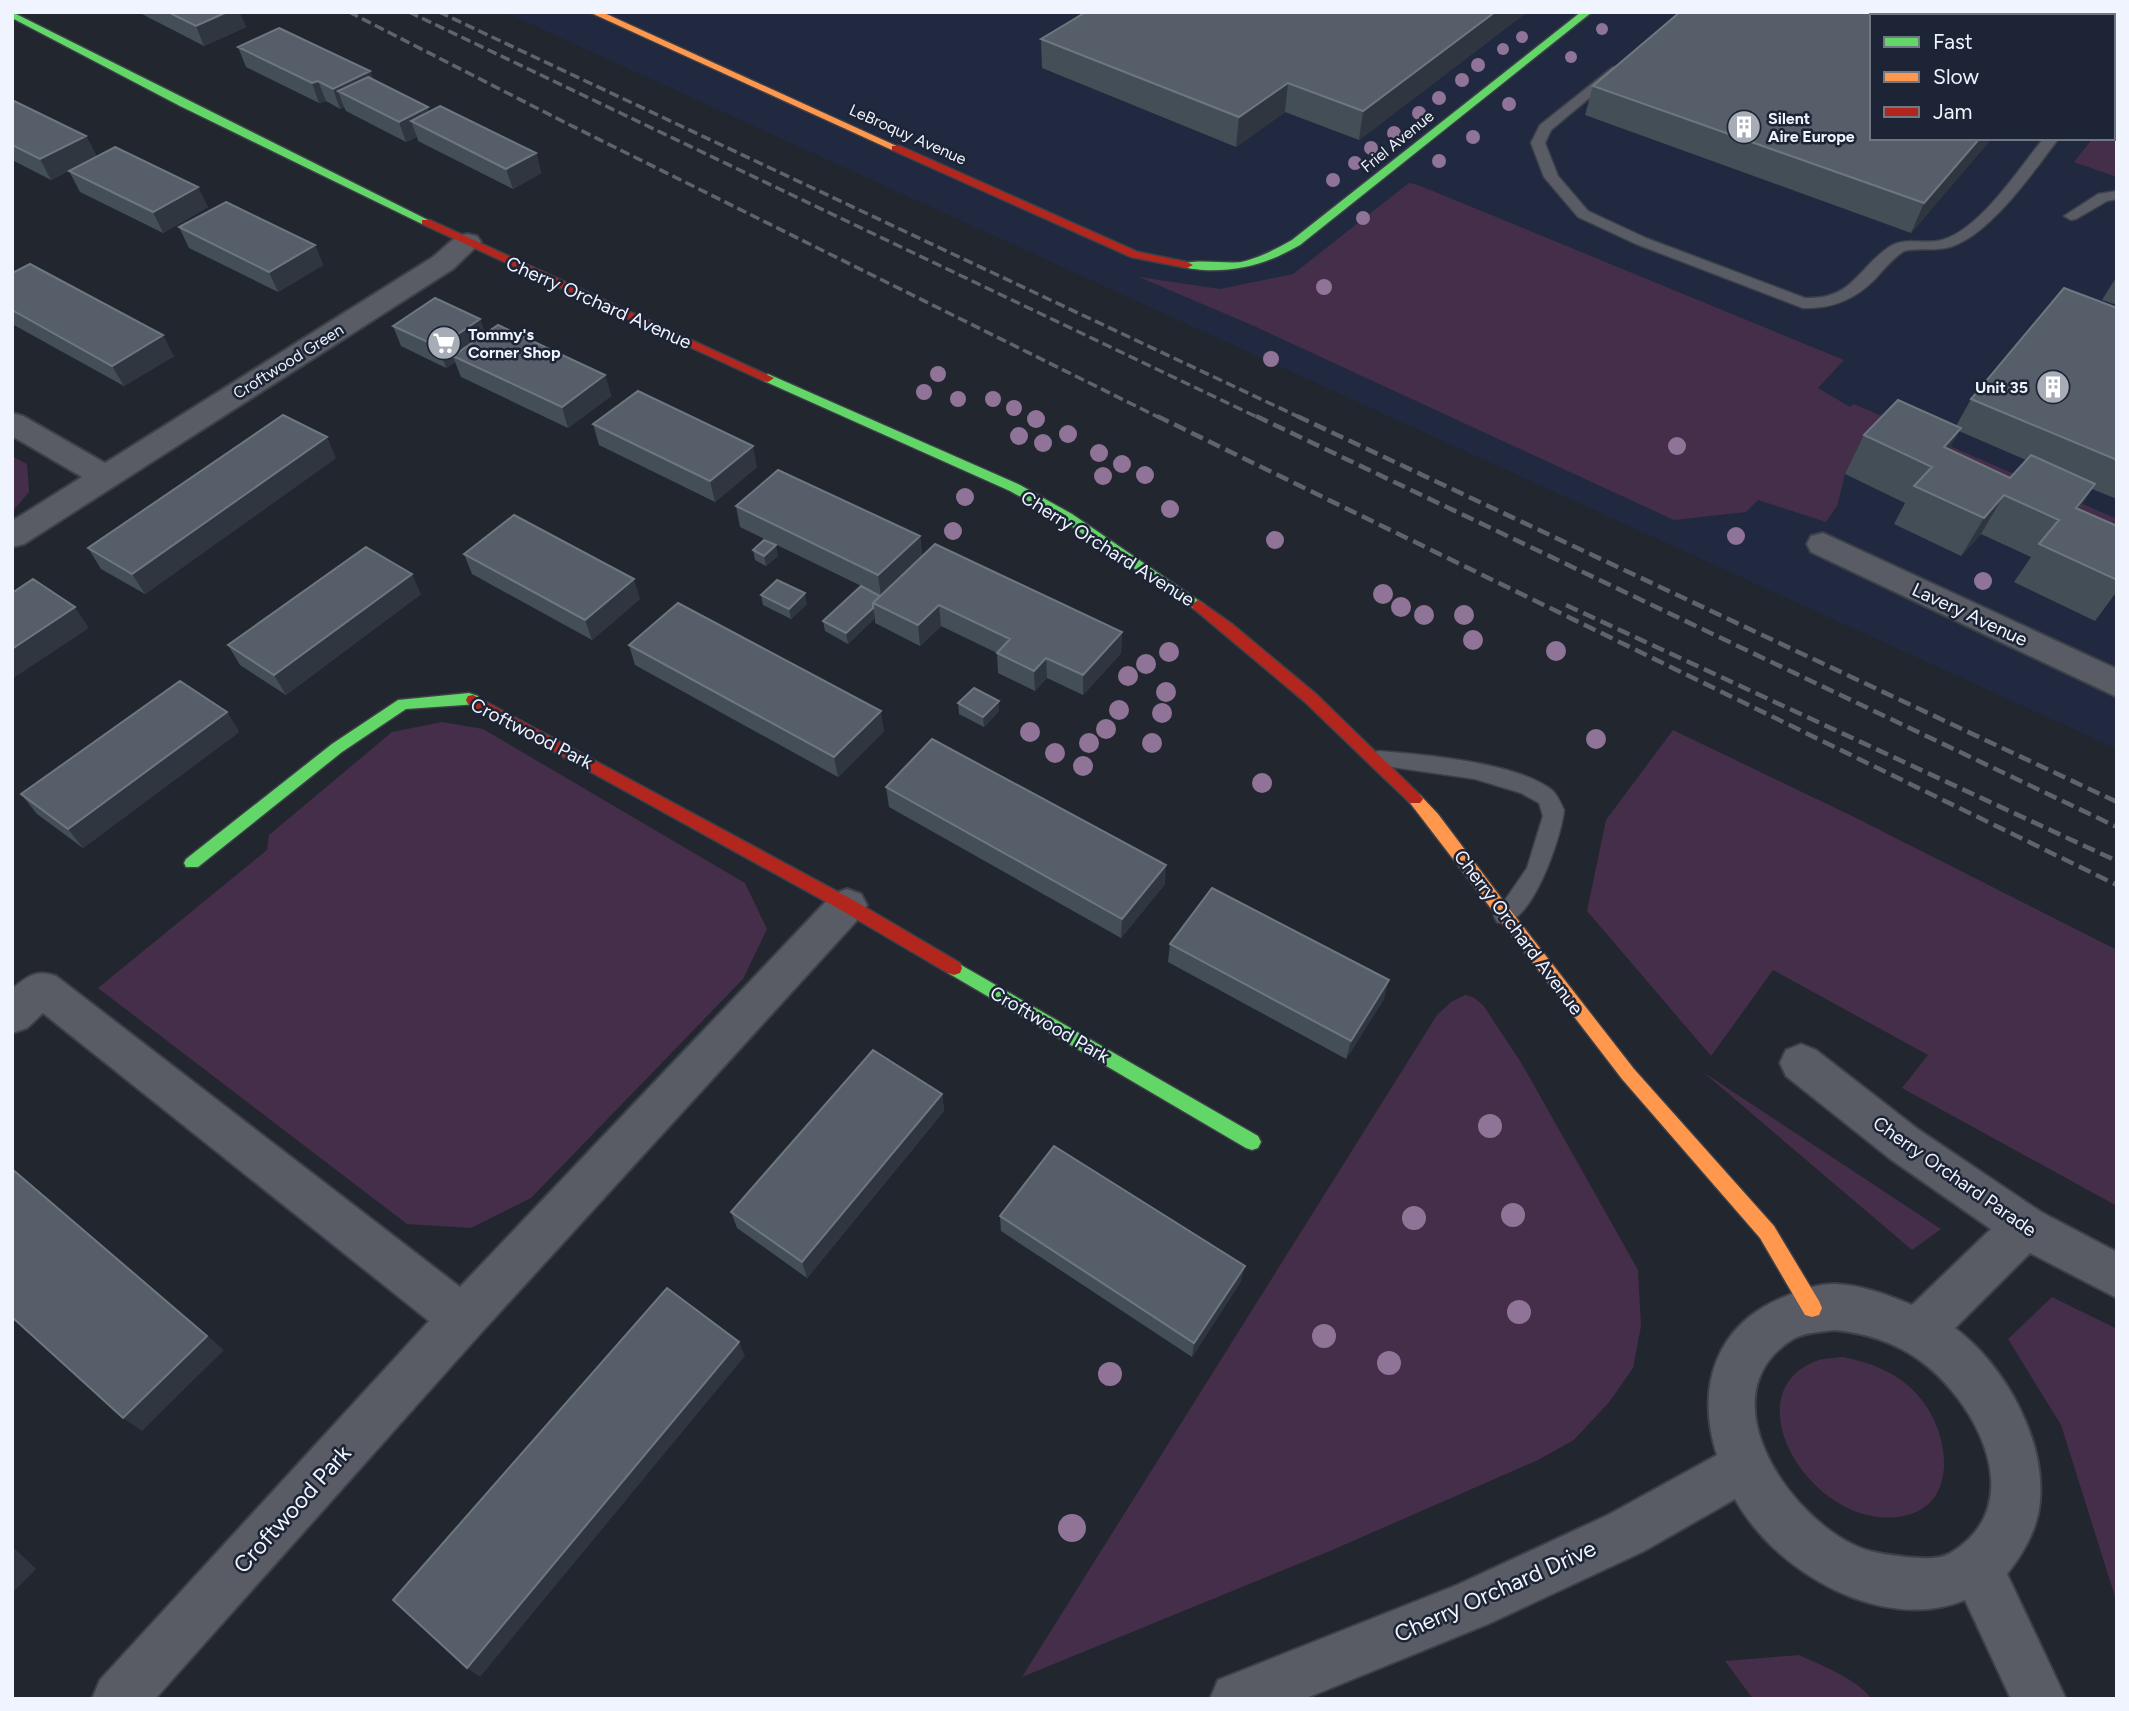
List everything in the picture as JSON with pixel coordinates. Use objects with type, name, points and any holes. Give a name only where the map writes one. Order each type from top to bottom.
[{"type":"street","name":"LeBroquy Avenue","points":[[594,12],[1123,250],[1174,264],[1214,268]]},
{"type":"street","name":"Friel Avenue","points":[[1214,268],[1275,256],[1312,232],[1587,12]]},
{"type":"street","name":"Cherry Orchard Avenue","points":[[12,14],[207,118],[327,172],[467,242],[951,458],[1067,517],[1195,602],[1278,667],[1377,759],[1433,818],[1505,916],[1628,1074],[1767,1232],[1812,1308]]},
{"type":"street","name":"Croftwood Green","points":[[12,536],[443,263],[467,242]]},
{"type":"street","points":[[12,423],[105,477]]},
{"type":"street","name":"Lavery Avenue","points":[[1823,544],[2117,684]]},
{"type":"street","name":"Croftwood Park","points":[[192,863],[337,748],[403,704],[469,698],[847,905],[1252,1142]]},
{"type":"street","name":"Croftwood Park","points":[[119,1699],[463,1318],[847,905]]},
{"type":"street","points":[[12,1015],[42,988],[463,1318]]},
{"type":"street","name":"Cherry Orchard Parade","points":[[1801,1063],[1904,1144],[2025,1227],[2117,1276]]},
{"type":"street","points":[[1918,1332],[2025,1227]]},
{"type":"street","points":[[1812,1308],[1857,1309],[1895,1321],[1918,1332],[1945,1350],[1969,1373],[1998,1414],[2014,1459],[2016,1503],[2003,1541],[1977,1568],[1939,1584],[1898,1584],[1853,1572],[1811,1548],[1776,1514],[1745,1466],[1733,1425],[1734,1380],[1740,1361],[1750,1343],[1781,1318],[1812,1308]]},
{"type":"street","name":"Cherry Orchard Drive","points":[[1237,1699],[1470,1606],[1626,1533],[1745,1466]]},
{"type":"street","points":[[1977,1568],[2039,1699]]},
{"type":"lane","points":[[1629,57],[1545,128],[1538,143],[1551,177],[1583,214],[1641,241],[1803,303],[1820,305],[1835,302],[1865,282],[1889,254],[1900,247],[1944,244],[1980,223],[2050,140]]},
{"type":"lane","points":[[2071,216],[2103,197],[2117,195]]},
{"type":"lane","points":[[1377,759],[1425,761],[1494,776],[1539,793],[1549,800],[1554,810],[1532,880],[1505,916]]},
{"type":"shaded area","points":[[504,12],[2117,12],[2117,749]]},
{"type":"shaded area","points":[[2117,109],[2117,177],[2074,162],[2091,140],[2115,140]]},
{"type":"shaded area","points":[[1409,183],[1844,360],[1818,388],[1850,407],[1854,404],[2117,519],[2117,543],[1845,474],[1837,506],[1826,522],[1758,500],[1746,512],[1674,520],[1254,326],[1139,277],[1220,289],[1293,274]]},
{"type":"shaded area","points":[[12,456],[27,464],[29,492],[12,512]]},
{"type":"shaded area","points":[[442,722],[483,729],[745,883],[767,929],[743,979],[531,1198],[471,1228],[407,1224],[98,988],[267,850],[269,835],[392,732]]},
{"type":"shaded area","points":[[1673,730],[1852,816],[2117,950],[2117,1206],[1902,1088],[1928,1055],[1773,970],[1711,1056],[1587,911],[1606,820]]},
{"type":"shaded area","points":[[1465,995],[1473,997],[1483,1005],[1522,1064],[1638,1270],[1641,1326],[1633,1368],[1610,1401],[1574,1440],[1536,1461],[1330,1551],[1022,1677],[1437,1015],[1451,1002]]},
{"type":"shaded area","points":[[1703,1072],[1941,1229],[1912,1250]]},
{"type":"shaded area","points":[[2052,1297],[2117,1329],[2117,1603],[2061,1425],[2008,1339]]},
{"type":"shaded area","points":[[1843,1357],[1876,1366],[1895,1376],[1913,1390],[1931,1414],[1939,1432],[1944,1469],[1940,1486],[1932,1501],[1917,1511],[1897,1517],[1865,1515],[1836,1501],[1811,1481],[1792,1455],[1782,1427],[1781,1401],[1792,1378],[1816,1361]]},
{"type":"shaded area","points":[[1799,1655],[1848,1679],[1872,1699],[1753,1699],[1725,1661]]},
{"type":"building","points":[[168,12],[227,12],[196,26]]},
{"type":"building","points":[[1086,12],[1495,12],[1363,111],[1288,83],[1239,117],[1041,39]]},
{"type":"building","name":"Silent Aire Europe","points":[[1680,12],[2117,12],[2115,32],[2115,14],[1870,14],[1870,140],[1978,140],[1924,203],[1593,86]]},
{"type":"building","points":[[279,28],[370,71],[333,89],[318,81],[312,83],[238,47]]},
{"type":"building","points":[[368,77],[428,107],[399,122],[338,91]]},
{"type":"building","points":[[12,100],[86,136],[40,159],[12,145]]},
{"type":"building","points":[[440,106],[536,153],[506,169],[411,121]]},
{"type":"building","points":[[115,147],[198,187],[153,212],[69,171]]},
{"type":"building","points":[[226,202],[315,245],[269,272],[179,227]]},
{"type":"building","points":[[30,264],[163,335],[112,366],[12,310],[12,273]]},
{"type":"building","name":"Unit 35","points":[[2064,288],[2117,308],[2117,460],[1971,399]]},
{"type":"building","points":[[435,298],[480,319],[439,347],[393,326]]},
{"type":"building","points":[[498,325],[605,375],[562,407],[453,356]]},
{"type":"building","points":[[638,391],[753,446],[710,481],[593,424]]},
{"type":"building","points":[[1898,400],[1961,428],[1944,447],[2010,478],[2031,455],[2095,484],[2076,508],[2117,526],[2117,580],[2039,544],[2059,520],[2004,495],[1984,518],[1914,486],[1932,467],[1864,435]]},
{"type":"building","points":[[283,415],[327,437],[132,574],[88,548]]},
{"type":"building","points":[[778,470],[920,536],[878,575],[736,506]]},
{"type":"building","points":[[514,515],[634,579],[585,620],[464,554]]},
{"type":"building","points":[[764,540],[776,545],[764,556],[753,550]]},
{"type":"building","points":[[935,544],[1122,632],[1083,675],[1046,658],[1034,671],[997,653],[1010,639],[939,605],[918,625],[873,603]]},
{"type":"building","points":[[366,547],[412,574],[274,675],[228,645]]},
{"type":"building","points":[[33,579],[75,607],[12,649],[12,593]]},
{"type":"building","points":[[777,580],[805,593],[789,609],[761,595]]},
{"type":"building","points":[[861,586],[880,596],[873,603],[873,608],[846,633],[823,621]]},
{"type":"building","points":[[678,603],[881,711],[834,757],[629,645]]},
{"type":"building","points":[[180,681],[227,712],[68,829],[21,794]]},
{"type":"building","points":[[974,688],[999,701],[983,717],[958,703]]},
{"type":"building","points":[[932,739],[1166,865],[1122,919],[886,787]]},
{"type":"building","points":[[1212,888],[1389,980],[1351,1041],[1170,944]]},
{"type":"building","points":[[873,1050],[942,1094],[802,1262],[731,1212]]},
{"type":"building","points":[[1054,1146],[1245,1266],[1194,1343],[1000,1216]]},
{"type":"building","points":[[12,1169],[207,1336],[123,1418],[12,1317]]},
{"type":"building","points":[[667,1288],[739,1342],[467,1668],[393,1600]]},
{"type":"railway","points":[[349,12],[566,123],[1160,418]]},
{"type":"railway","points":[[409,12],[1259,418]]},
{"type":"railway","points":[[439,12],[1301,418]]},
{"type":"railway","points":[[1157,416],[2117,885]]},
{"type":"railway","points":[[1256,416],[2117,827]]},
{"type":"railway","points":[[1297,416],[2117,802]]},
{"type":"railway","points":[[1566,605],[2117,861]]},
{"type":"traffic: fast","points":[[1187,265],[1239,265],[1267,258],[1296,243],[1587,12]]},
{"type":"traffic: fast","points":[[12,14],[184,104],[426,222]]},
{"type":"traffic: fast","points":[[768,378],[1015,488],[1067,517],[1198,605]]},
{"type":"traffic: fast","points":[[192,863],[337,748],[403,704],[469,698],[473,700]]},
{"type":"traffic: fast","points":[[954,968],[1252,1142]]},
{"type":"traffic: slow","points":[[594,12],[896,148]]},
{"type":"traffic: slow","points":[[1415,799],[1433,818],[1505,916],[1628,1074],[1767,1232],[1812,1308]]},
{"type":"traffic: jam","points":[[896,148],[1135,255],[1187,265]]},
{"type":"traffic: jam","points":[[426,222],[768,378]]},
{"type":"traffic: jam","points":[[1198,605],[1311,698],[1415,799]]},
{"type":"traffic: jam","points":[[473,700],[847,905],[954,968]]},
{"type":"place","name":"Silent Aire Europe","points":[[1744,127]]},
{"type":"place","name":"Tommy's Corner Shop","points":[[444,343]]},
{"type":"place","name":"Unit 35","points":[[2053,387]]}]
